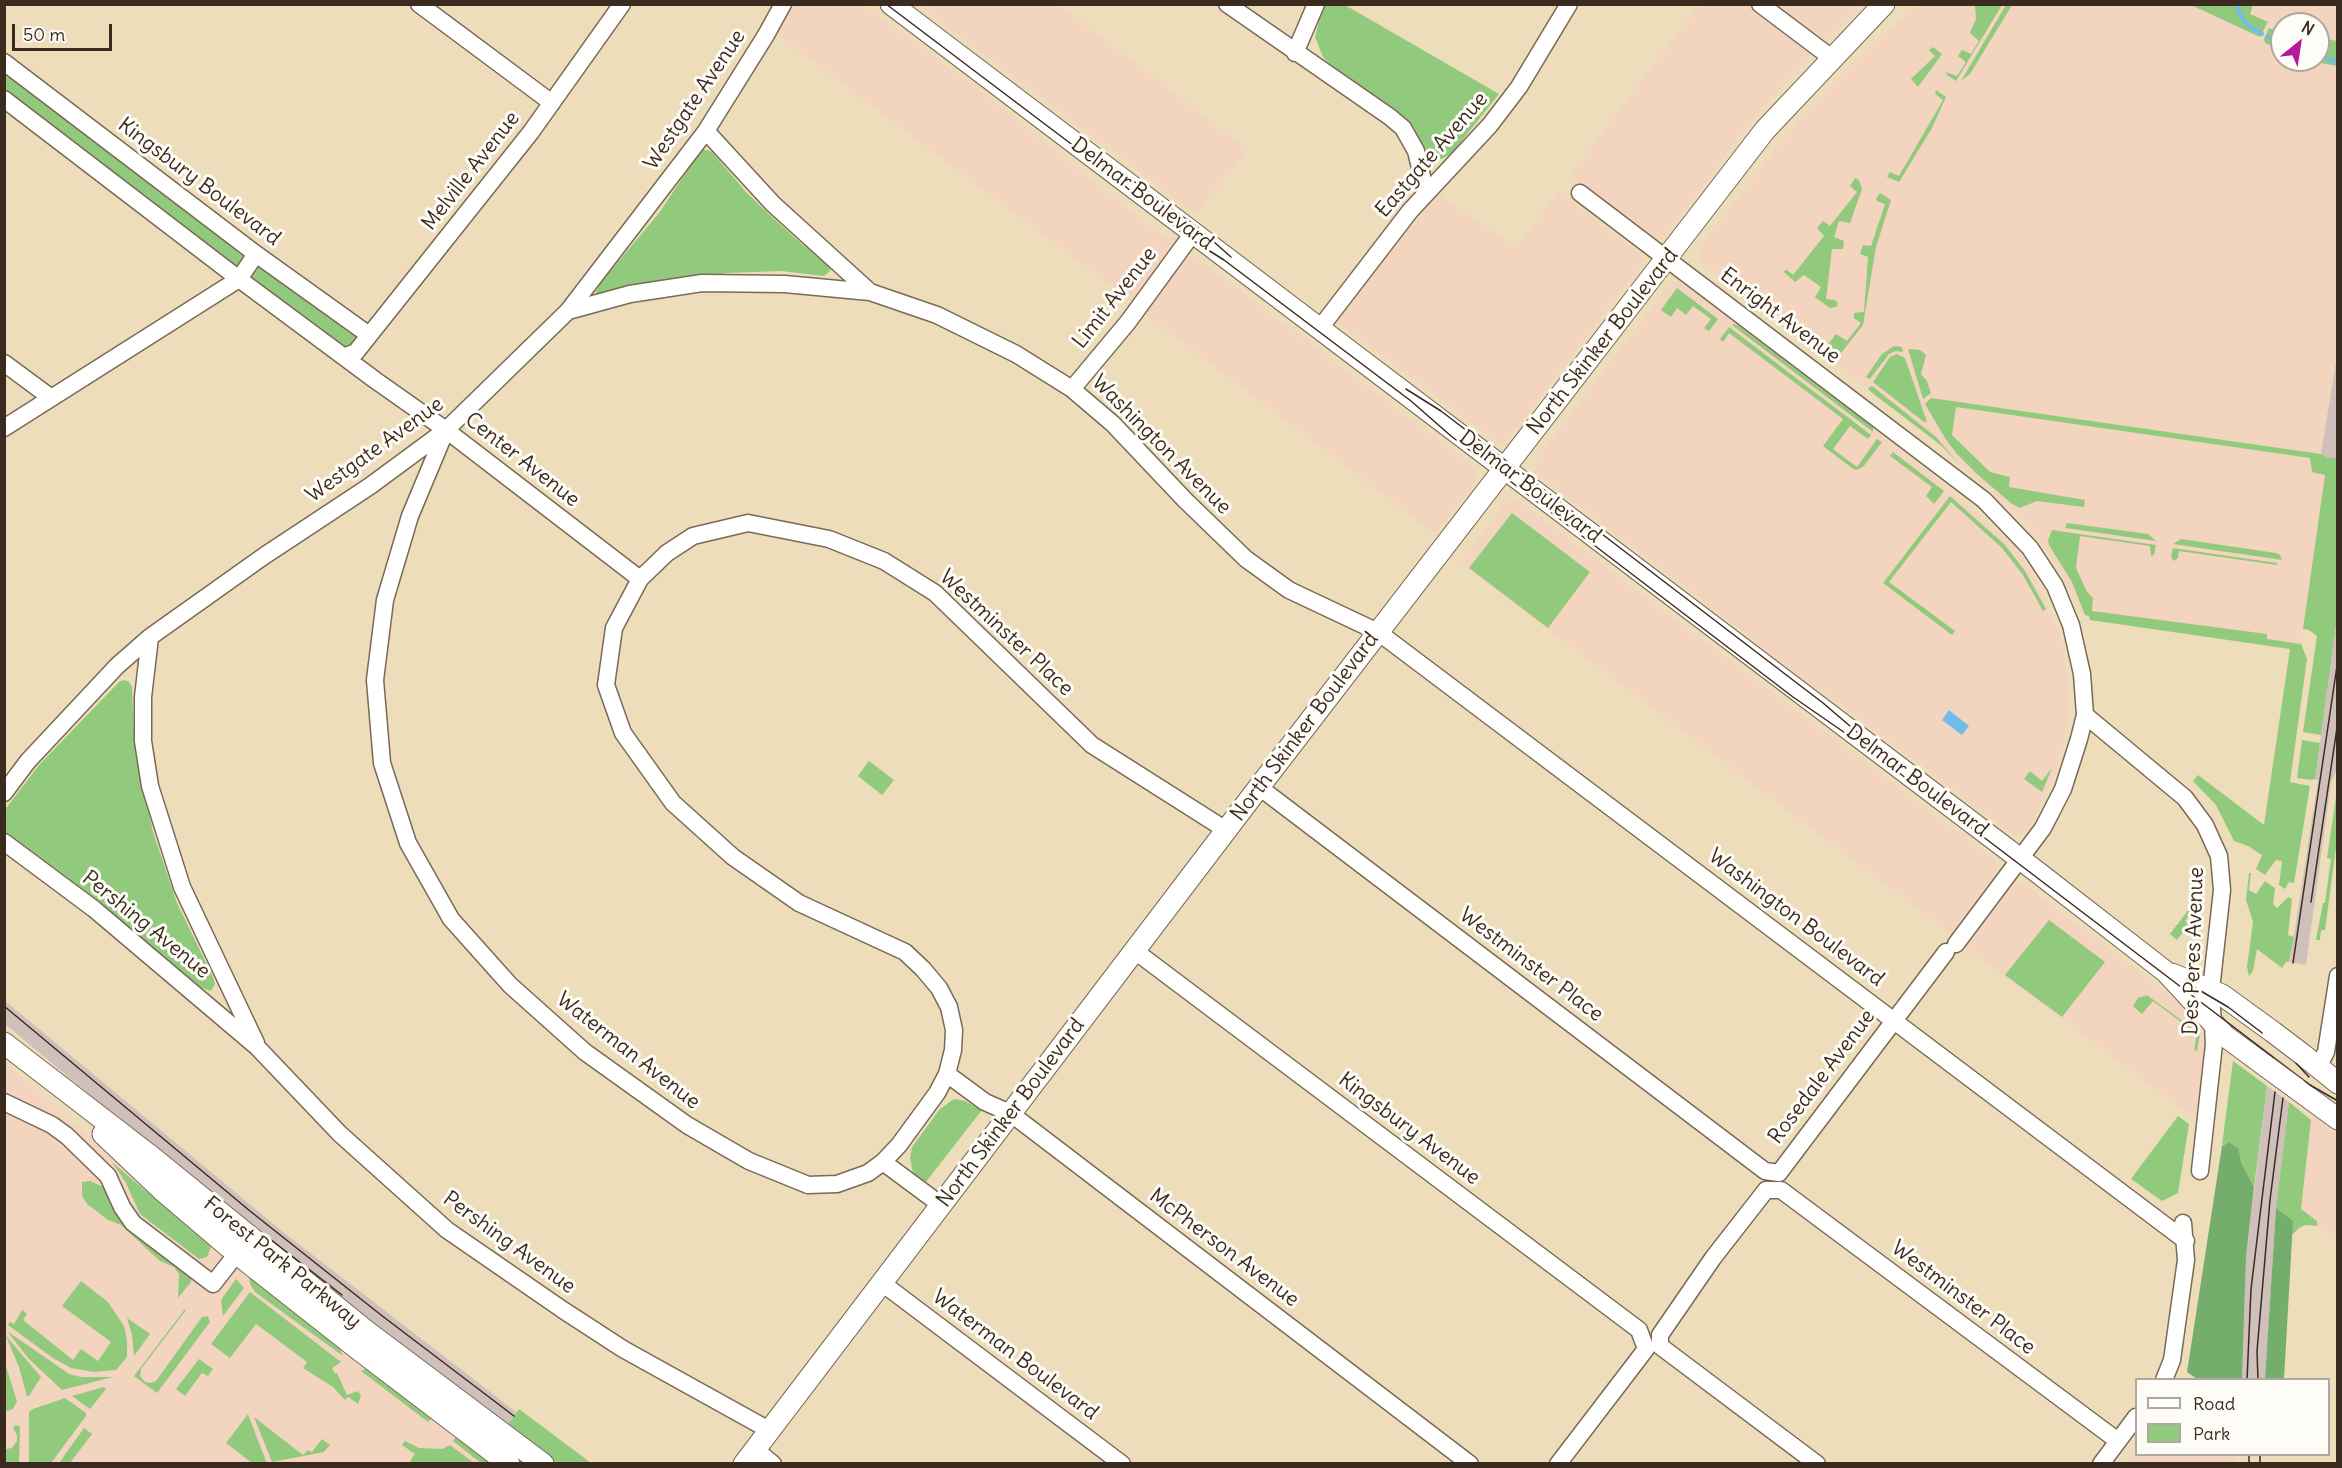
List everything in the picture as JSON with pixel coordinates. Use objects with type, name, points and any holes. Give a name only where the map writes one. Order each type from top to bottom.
[{"type":"main road","name":"Delmar Boulevard","points":[[891,4],[2166,972],[2214,1025],[2337,1119]]},
{"type":"main road","name":"North Skinker Boulevard","points":[[749,1456],[1226,830],[1765,130],[1884,4]]},
{"type":"main road","name":"Delmar Boulevard","points":[[2166,972],[2234,1002],[2337,1083]]},
{"type":"main road","name":"Forest Park Parkway","points":[[4,1043],[24,1059],[162,1190],[375,1338],[543,1464]]},
{"type":"main road","name":"Forest Park Parkway","points":[[242,1245],[358,1350],[509,1464]]},
{"type":"street","points":[[420,4],[552,103]]},
{"type":"street","name":"Melville Avenue","points":[[346,356],[356,352],[531,132],[622,4]]},
{"type":"street","name":"Westgate Avenue","points":[[4,793],[36,753],[117,666],[150,637],[264,556],[370,486],[446,430],[568,312],[706,130],[783,4]]},
{"type":"street","points":[[1227,4],[1295,53],[1375,105],[1403,128],[1416,151],[1426,193]]},
{"type":"street","points":[[1295,53],[1316,4]]},
{"type":"street","points":[[1760,4],[1833,59]]},
{"type":"street","name":"Eastgate Avenue","points":[[1320,328],[1426,193],[1486,129],[1519,87],[1568,5]]},
{"type":"street","name":"Kingsbury Boulevard","points":[[4,62],[256,254],[369,335]]},
{"type":"street","points":[[4,99],[333,350],[346,356]]},
{"type":"street","name":"Washington Avenue","points":[[706,130],[773,204],[870,292]]},
{"type":"street","name":"Enright Avenue","points":[[1580,193],[1953,475]]},
{"type":"street","name":"Limit Avenue","points":[[1072,389],[1128,322],[1193,233]]},
{"type":"street","points":[[4,428],[239,279],[256,254]]},
{"type":"street","name":"Washington Avenue","points":[[568,312],[630,294],[702,283],[785,284],[870,292],[937,315],[1016,354],[1072,389],[1113,424],[1185,500],[1246,559],[1289,590],[1378,632]]},
{"type":"street","name":"Center Avenue","points":[[346,356],[640,579]]},
{"type":"street","points":[[4,363],[50,397]]},
{"type":"street","name":"Waterman Avenue","points":[[446,430],[410,516],[385,600],[375,680],[382,763],[408,843],[451,919],[510,986],[585,1052],[687,1125],[739,1156],[808,1185],[837,1184],[868,1173],[883,1162],[919,1119],[947,1074]]},
{"type":"street","name":"Rosedale Avenue","points":[[1779,1173],[1893,1020],[2043,828],[2063,789],[2085,715],[2078,649],[2055,586],[2044,567],[2017,532],[1984,500],[1953,475]]},
{"type":"street","name":"Westminster Place","points":[[640,579],[667,554],[693,536],[748,523],[829,539],[884,561],[935,593],[1092,745],[1226,830]]},
{"type":"street","points":[[640,579],[614,628],[606,685],[623,733],[673,803],[733,858],[799,903],[905,952],[923,969],[939,988],[949,1007],[954,1030],[953,1050],[947,1074]]},
{"type":"street","name":"Washington Boulevard","points":[[1378,632],[2186,1241]]},
{"type":"street","name":"Pershing Avenue","points":[[150,637],[143,697],[143,741],[150,786],[182,887],[257,1047]]},
{"type":"street","name":"Des Peres Avenue","points":[[2085,715],[2185,798],[2205,825],[2214,843],[2220,864],[2222,890],[2211,990],[2214,1025],[2200,1171]]},
{"type":"street","name":"Westminster Place","points":[[1259,787],[1765,1171],[1779,1173]]},
{"type":"street","name":"Pershing Avenue","points":[[4,842],[94,909],[257,1047],[340,1134],[447,1230],[562,1310],[623,1349],[769,1430]]},
{"type":"street","name":"Kingsbury Avenue","points":[[1135,951],[1639,1330],[1646,1349],[1558,1464]]},
{"type":"street","points":[[2310,1061],[2326,1052],[2337,976]]},
{"type":"street","name":"McPherson Avenue","points":[[947,1074],[985,1102],[1011,1113],[1470,1464]]},
{"type":"street","points":[[4,1102],[52,1125],[67,1136],[108,1176],[122,1207],[133,1223],[213,1284],[242,1245]]},
{"type":"street","points":[[883,1162],[940,1205]]},
{"type":"street","name":"Westminster Place","points":[[1817,1464],[1660,1346],[1660,1335],[1713,1258],[1767,1190],[1781,1190],[2118,1441]]},
{"type":"street","points":[[2165,1378],[2172,1360],[2186,1260],[2183,1223]]},
{"type":"street","name":"Waterman Boulevard","points":[[882,1283],[1122,1464]]},
{"type":"street","points":[[2101,1464],[2135,1418]]},
{"type":"street","points":[[749,1456],[773,1464]]},
{"type":"shaded area","points":[[792,5],[864,5],[980,91],[1166,239],[1177,238],[1175,243],[1131,301],[777,34]]},
{"type":"shaded area","points":[[919,5],[1060,5],[1248,150],[1195,214]]},
{"type":"shaded area","points":[[1699,5],[1864,5],[1827,38],[1789,78],[1742,133],[1664,237],[1654,240],[1567,179]]},
{"type":"shaded area","points":[[1918,5],[2337,5],[2338,356],[2321,454],[2213,438],[2328,458],[2301,644],[2081,614],[2061,571],[2014,511],[1924,432],[1701,261],[1699,251],[1708,235],[1796,124],[1851,64]]},
{"type":"shaded area","points":[[1559,191],[1646,259],[1508,439],[1501,445],[1338,322],[1387,256],[1439,195],[1516,248]]},
{"type":"shaded area","points":[[1193,255],[1473,466],[1479,476],[1477,481],[1435,534],[1144,313],[1185,259]]},
{"type":"shaded area","points":[[1674,282],[1682,284],[1739,326],[1925,469],[1997,530],[2021,555],[2057,627],[2064,650],[2069,694],[2064,741],[2054,778],[2029,828],[2022,834],[2013,835],[1817,687],[1811,688],[1757,648],[1757,642],[1535,472],[1538,458],[1668,286]]},
{"type":"shaded area","points":[[2337,356],[2337,458],[2328,458],[2321,454]]},
{"type":"shaded area","points":[[1516,499],[1992,858],[1997,864],[1996,878],[1951,934],[1460,563],[1505,503]]},
{"type":"shaded area","points":[[2337,619],[2337,770],[2331,782],[2306,965],[2290,962],[2318,780],[2315,779]]},
{"type":"shaded area","points":[[2016,885],[2029,888],[2197,1016],[2208,1029],[2196,1115],[2189,1114],[1966,948],[2009,890]]},
{"type":"shaded area","points":[[4,1000],[283,1232],[516,1412],[506,1426],[252,1231],[5,1024]]},
{"type":"shaded area","points":[[4,1062],[211,1242],[490,1463],[5,1463]]},
{"type":"shaded area","points":[[2267,1086],[2289,1102],[2276,1208],[2265,1378],[2242,1378],[2246,1257]]},
{"type":"shaded area","points":[[2317,1113],[2337,1129],[2337,1242],[2317,1226],[2317,1221],[2300,1209],[2311,1120]]},
{"type":"shaded area","points":[[2135,1450],[2135,1456],[2235,1456],[2235,1463],[2126,1464]]},
{"type":"green space","points":[[1323,5],[1345,5],[1499,94],[1452,153],[1442,159],[1433,159],[1426,153],[1411,126],[1335,69],[1323,57],[1315,37]]},
{"type":"green space","points":[[1975,5],[2002,5],[1956,81],[1946,72],[1957,76],[1966,62],[1958,56],[1962,50],[1971,54],[1979,41],[1970,33],[1976,19]]},
{"type":"green space","points":[[2006,5],[2012,5],[1970,74],[1961,81]]},
{"type":"green space","points":[[2191,5],[2253,5],[2250,14],[2268,22],[2260,37]]},
{"type":"green space","points":[[2270,28],[2270,45],[2265,43],[2264,39]]},
{"type":"green space","points":[[2330,39],[2337,41],[2337,66],[2330,65]]},
{"type":"green space","points":[[1933,47],[1942,54],[1918,87],[1911,79],[1935,56],[1929,50]]},
{"type":"green space","points":[[4,62],[369,335],[346,356],[5,99]]},
{"type":"green space","points":[[1936,90],[1946,97],[1932,128],[1899,182],[1887,177],[1890,172],[1899,176],[1943,100],[1935,94]]},
{"type":"green space","points":[[701,150],[712,152],[746,192],[774,219],[803,245],[829,263],[831,267],[829,272],[824,276],[781,271],[728,273],[678,279],[596,296],[596,291],[602,281],[659,213]]},
{"type":"green space","points":[[1855,178],[1859,180],[1862,189],[1850,223],[1839,221],[1834,237],[1844,241],[1843,249],[1832,249],[1826,299],[1835,300],[1838,304],[1830,308],[1815,297],[1821,287],[1804,275],[1795,282],[1783,271],[1787,270],[1793,275],[1824,236],[1817,228],[1823,221],[1830,226],[1857,192],[1850,186]]},
{"type":"green space","points":[[1880,193],[1891,200],[1876,247],[1863,325],[1838,357],[1826,347],[1836,334],[1847,341],[1861,323],[1854,318],[1854,313],[1864,312],[1868,257],[1860,254],[1863,245],[1871,246],[1885,204],[1876,199]]},
{"type":"green space","points":[[1677,288],[1718,319],[1709,331],[1704,328],[1711,319],[1693,306],[1686,315],[1677,308],[1671,317],[1661,310]]},
{"type":"green space","points":[[1732,325],[1739,326],[1873,427],[1873,432]]},
{"type":"green space","points":[[1729,327],[1871,435],[1868,439],[1850,426],[1833,449],[1857,467],[1877,439],[1882,442],[1863,467],[1856,470],[1852,468],[1823,446],[1843,419],[1729,333],[1723,342],[1720,339]]},
{"type":"green space","points":[[1894,346],[1902,347],[1903,352],[1896,351],[1889,354],[1870,379],[1866,377],[1882,354]]},
{"type":"green space","points":[[1908,349],[1920,350],[1926,355],[1921,374],[1927,381],[1931,393],[1923,399]]},
{"type":"green space","points":[[1897,354],[1905,358],[1927,422],[1873,382],[1890,357]]},
{"type":"green space","points":[[1872,386],[1936,437],[1961,466],[1942,446],[1871,392],[1868,388]]},
{"type":"green space","points":[[1931,398],[2337,458],[2337,619],[2321,735],[2303,732],[2317,636],[2303,629],[2325,475],[2312,472],[2310,458],[1956,407],[1952,435],[1990,472],[2010,477],[2009,487],[2085,500],[2084,507],[2037,501],[2020,508],[2012,504],[1977,474],[1956,453],[1925,404]]},
{"type":"green space","points":[[1893,452],[1944,491],[1934,504],[1926,496],[1932,487],[1890,456]]},
{"type":"green space","points":[[1950,496],[2005,545],[2025,571],[2046,609],[2043,611],[2023,575],[2002,548],[1951,502],[1889,582],[1955,631],[1952,635],[1883,583]]},
{"type":"green space","points":[[1512,513],[1590,572],[1548,628],[1469,568]]},
{"type":"green space","points":[[2067,523],[2148,534],[2156,541],[2065,528]]},
{"type":"green space","points":[[2052,530],[2156,545],[2154,555],[2151,556],[2150,546],[2080,536],[2076,568],[2087,592],[2093,598],[2092,611],[2267,634],[2267,639],[2301,644],[2307,659],[2290,782],[2310,786],[2294,883],[2289,882],[2285,889],[2279,885],[2282,861],[2276,860],[2265,875],[2256,869],[2262,855],[2234,841],[2216,805],[2193,781],[2198,775],[2264,825],[2290,649],[2090,620],[2089,616],[2085,615],[2072,582],[2049,545],[2048,540]]},
{"type":"green space","points":[[2181,539],[2276,553],[2282,560],[2173,544]]},
{"type":"green space","points":[[2173,548],[2277,563],[2277,565],[2179,551],[2178,558],[2174,561],[2171,557]]},
{"type":"green space","points":[[125,680],[132,687],[134,738],[153,832],[177,903],[213,977],[215,984],[211,991],[202,988],[78,886],[4,831],[4,811],[39,765],[120,681]]},
{"type":"green space","points":[[2302,740],[2320,743],[2315,779],[2297,778]]},
{"type":"green space","points":[[869,761],[894,780],[882,795],[858,776]]},
{"type":"green space","points":[[2052,768],[2042,792],[2024,779],[2030,771],[2042,781]]},
{"type":"green space","points":[[2337,790],[2337,841],[2325,930],[2321,930],[2320,940],[2316,940],[2323,903],[2325,903],[2331,859],[2327,858]]},
{"type":"green space","points":[[2249,873],[2251,873],[2249,890],[2256,894],[2265,881],[2275,888],[2273,904],[2277,908],[2288,897],[2292,899],[2288,935],[2294,937],[2289,962],[2286,962],[2282,968],[2257,949],[2253,971],[2249,976],[2247,967],[2253,922],[2246,900]]},
{"type":"green space","points":[[2199,896],[2202,899],[2185,921],[2189,925],[2177,940],[2170,934]]},
{"type":"green space","points":[[2049,920],[2105,962],[2062,1017],[2005,975]]},
{"type":"green space","points":[[2147,995],[2200,1034],[2197,1051],[2194,1050],[2197,1034],[2153,1001],[2142,1014],[2133,1006],[2138,998]]},
{"type":"green space","points":[[2233,1061],[2267,1086],[2254,1187],[2241,1162],[2239,1149],[2229,1142],[2222,1145]]},
{"type":"green space","points":[[954,1099],[965,1101],[982,1110],[925,1183],[913,1173],[910,1157],[912,1147],[940,1109]]},
{"type":"green space","points":[[2289,1102],[2311,1120],[2301,1209],[2317,1221],[2317,1226],[2306,1225],[2292,1235],[2292,1221],[2276,1208]]},
{"type":"green space","points":[[2178,1116],[2189,1124],[2178,1193],[2162,1201],[2131,1179]]},
{"type":"green space","points":[[2229,1142],[2239,1149],[2241,1162],[2254,1187],[2246,1257],[2242,1378],[2196,1378],[2187,1372],[2222,1146]]},
{"type":"green space","points":[[112,1162],[211,1247],[207,1257],[199,1259],[140,1214],[126,1183]]},
{"type":"green space","points":[[90,1181],[108,1189],[191,1275],[191,1282],[178,1298],[179,1274],[174,1267],[160,1261],[121,1225],[108,1220],[87,1204],[82,1196],[82,1182]]},
{"type":"green space","points":[[2276,1208],[2293,1221],[2284,1378],[2265,1378]]},
{"type":"green space","points":[[249,1276],[260,1283],[258,1286],[261,1285],[338,1345],[343,1356],[255,1292],[250,1284]]},
{"type":"green space","points":[[236,1279],[244,1288],[223,1316],[221,1300]]},
{"type":"green space","points":[[81,1281],[108,1302],[124,1326],[127,1357],[116,1370],[94,1372],[71,1368],[53,1358],[8,1325],[10,1322],[14,1324],[22,1310],[27,1314],[23,1320],[73,1360],[81,1349],[98,1361],[111,1342],[62,1306]]},
{"type":"green space","points":[[250,1292],[341,1362],[332,1368],[335,1374],[337,1373],[347,1395],[358,1391],[361,1396],[358,1404],[348,1397],[345,1400],[333,1387],[303,1368],[307,1362],[256,1324],[230,1358],[211,1344]]},
{"type":"green space","points":[[185,1309],[141,1369],[140,1376],[145,1382],[156,1381],[202,1317],[208,1316],[210,1322],[157,1393],[134,1376]]},
{"type":"green space","points":[[127,1318],[150,1334],[134,1356],[132,1335]]},
{"type":"green space","points":[[7,1331],[69,1374],[81,1377],[113,1377],[62,1390],[29,1359]]},
{"type":"green space","points":[[6,1336],[41,1377],[29,1396],[27,1396],[19,1367]]},
{"type":"green space","points":[[199,1359],[213,1369],[208,1376],[202,1373],[185,1396],[176,1389]]},
{"type":"green space","points":[[4,1360],[17,1401],[13,1409],[5,1412]]},
{"type":"green space","points":[[367,1368],[432,1417],[431,1419],[428,1422],[361,1371]]},
{"type":"green space","points":[[104,1387],[106,1389],[90,1409],[72,1396]]},
{"type":"green space","points":[[65,1398],[86,1413],[86,1416],[51,1463],[29,1463],[29,1412]]},
{"type":"green space","points":[[519,1409],[591,1463],[557,1463],[506,1426]]},
{"type":"green space","points":[[248,1414],[266,1463],[252,1463],[226,1443]]},
{"type":"green space","points":[[254,1417],[303,1455],[308,1450],[312,1452],[322,1439],[330,1445],[324,1452],[272,1462]]},
{"type":"green space","points":[[15,1425],[20,1426],[19,1463],[5,1463],[5,1449],[12,1448],[17,1441],[13,1428]]},
{"type":"green space","points":[[84,1428],[92,1434],[70,1463],[59,1463]]},
{"type":"green space","points":[[456,1437],[461,1437],[490,1463],[481,1463],[453,1441]]},
{"type":"green space","points":[[405,1441],[419,1448],[442,1449],[450,1445],[474,1463],[413,1463],[410,1461],[415,1454],[402,1445]]},
{"type":"water","points":[[1949,710],[1969,726],[1962,735],[1942,720]]},
{"type":"waterway","points":[[2237,4],[2246,24],[2262,34]]},
{"type":"waterway","points":[[2330,60],[2338,62]]},
{"type":"tram line","points":[[886,4],[1099,165],[1186,236],[1224,260],[1411,401],[1451,436],[1793,697],[1861,744],[2310,1085],[2338,1101]]},
{"type":"tram line","points":[[1100,157],[1196,226],[1231,257]]},
{"type":"tram line","points":[[1406,389],[1441,411],[1823,703],[1857,732]]},
{"type":"tram line","points":[[2293,963],[2338,659]]},
{"type":"tram line","points":[[2311,902],[2338,721]]},
{"type":"tram line","points":[[2189,984],[2228,1007],[2282,1048],[2309,1077]]},
{"type":"tram line","points":[[4,1006],[250,1211],[514,1416]]},
{"type":"tram line","points":[[2247,1378],[2251,1289],[2275,1092]]},
{"type":"tram line","points":[[2258,1378],[2257,1351],[2270,1200],[2283,1098]]},
{"type":"tram line","points":[[266,1236],[342,1295]]},
{"type":"tram line","points":[[2249,1456],[2249,1464]]},
{"type":"tram line","points":[[2260,1456],[2260,1464]]}]
